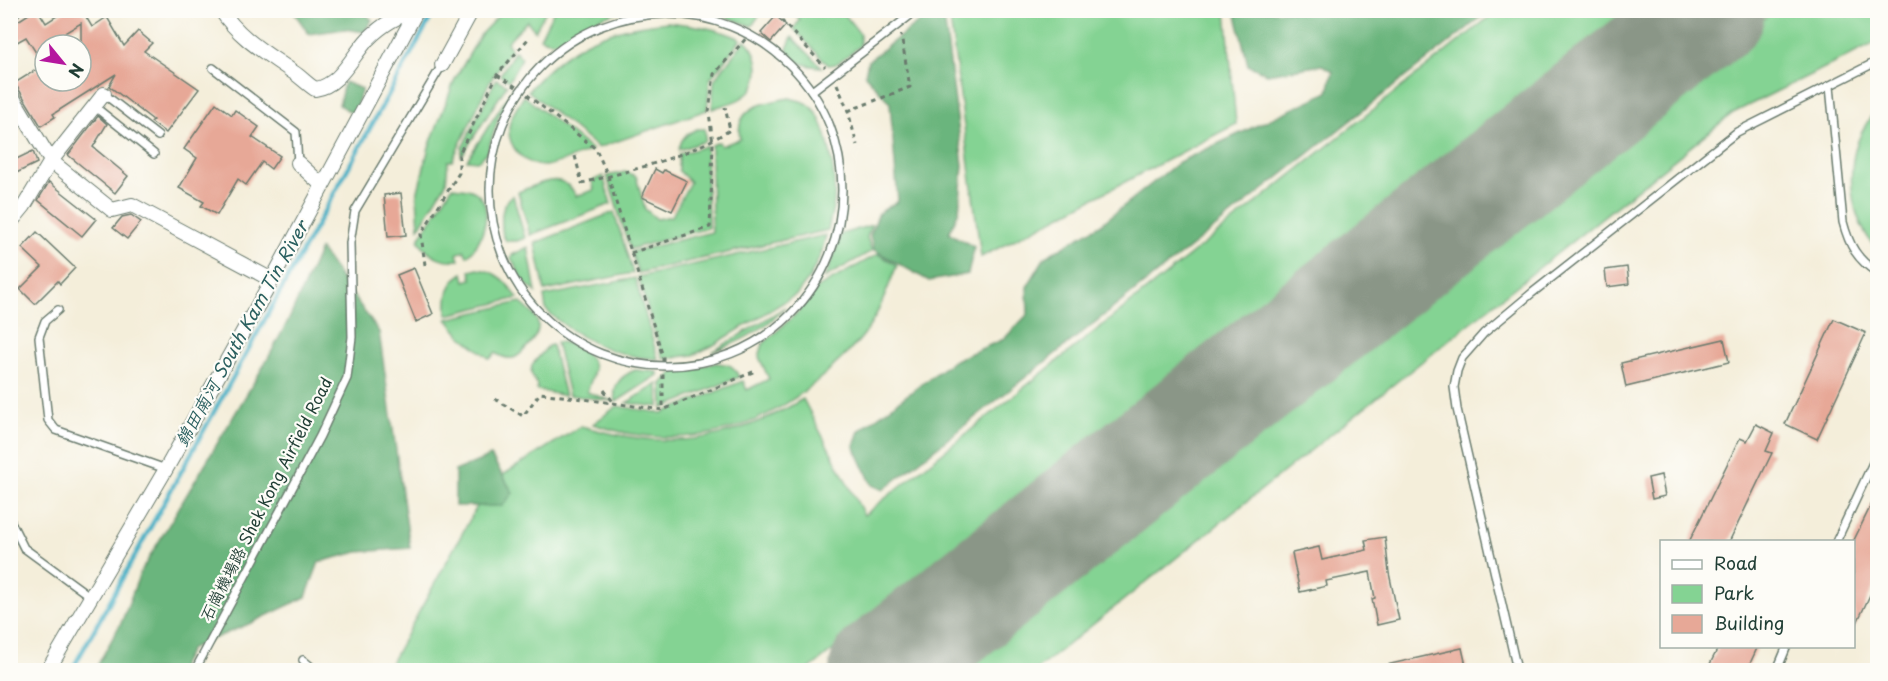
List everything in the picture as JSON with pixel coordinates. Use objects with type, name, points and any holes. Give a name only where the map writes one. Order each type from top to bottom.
[{"type":"street","points":[[10,14],[14,10]]},
{"type":"street","points":[[221,10],[230,24],[243,37],[315,89],[331,84],[368,39],[385,25],[404,14],[417,11]]},
{"type":"street","name":"石崗機場路 Shek Kong Airfield Road","points":[[442,65],[472,10]]},
{"type":"street","points":[[48,670],[166,469],[272,280],[417,11]]},
{"type":"street","points":[[10,93],[51,161],[112,210],[132,205],[272,280]]},
{"type":"street","points":[[10,222],[24,206],[51,161],[104,94]]},
{"type":"street","points":[[298,163],[322,185]]},
{"type":"lane","points":[[812,91],[916,10]]},
{"type":"lane","points":[[658,14],[690,15],[731,25],[750,34],[785,59],[812,91],[823,110],[834,139],[841,171],[842,192],[836,234],[820,274],[788,316],[763,336],[745,347],[705,361],[662,366],[641,364],[610,357],[581,345],[563,333],[532,305],[508,269],[494,230],[490,180],[496,145],[502,125],[521,90],[536,71],[568,43],[596,28],[627,18],[658,14]]},
{"type":"lane","points":[[1517,670],[1457,409],[1454,387],[1462,358],[1484,333],[1532,293],[1737,132],[1878,61]]},
{"type":"lane","name":"石崗機場路 Shek Kong Airfield Road","points":[[195,670],[320,436],[347,378],[352,337],[350,243],[355,211],[442,65]]},
{"type":"lane","points":[[213,68],[296,132],[298,163]]},
{"type":"lane","points":[[1830,86],[1843,222],[1849,243],[1857,255],[1878,273]]},
{"type":"lane","points":[[104,94],[158,136]]},
{"type":"lane","points":[[95,106],[154,154]]},
{"type":"lane","points":[[58,310],[45,321],[39,337],[48,420],[56,430],[166,469]]},
{"type":"lane","points":[[1837,540],[1878,452]]},
{"type":"lane","points":[[10,520],[24,548],[90,597]]},
{"type":"lane","points":[[1777,670],[1786,648]]},
{"type":"lane","points":[[303,660],[315,670]]},
{"type":"path","points":[[848,111],[910,87],[899,25]]},
{"type":"path","points":[[631,253],[710,227],[713,144],[709,112],[714,74],[750,34]]},
{"type":"path","points":[[425,265],[421,234],[459,173],[459,154],[498,75],[528,39]]},
{"type":"path","points":[[498,75],[521,90],[596,149],[608,176],[663,357],[663,410]]},
{"type":"path","points":[[575,156],[582,183],[658,164],[710,142],[730,130],[725,107]]},
{"type":"path","points":[[495,399],[523,416],[540,393],[663,410],[755,371]]},
{"type":"path","points":[[604,390],[615,405]]},
{"type":"green space","points":[[554,10],[624,11],[599,18],[570,37],[557,42],[540,38]]},
{"type":"green space","points":[[1775,10],[1877,11],[1877,42],[1733,113],[1036,670],[946,670]]},
{"type":"green space","points":[[293,11],[363,11],[372,20],[364,32],[345,29],[309,34]]},
{"type":"green space","points":[[503,11],[546,11],[535,31],[527,21],[507,42],[511,49],[489,83],[452,161],[448,161],[446,183],[419,228],[417,195],[429,147],[455,79],[481,34]]},
{"type":"green space","points":[[708,11],[762,11],[752,26]]},
{"type":"green space","points":[[788,11],[842,11],[860,34],[860,46],[836,64],[828,65],[794,29],[800,19]]},
{"type":"green space","points":[[933,11],[944,16],[963,165],[959,211],[949,233],[974,247],[968,274],[929,281],[874,250],[870,236],[879,213],[898,201],[890,103],[865,75],[868,61]]},
{"type":"green space","points":[[949,11],[1226,11],[1236,124],[981,257]]},
{"type":"green space","points":[[1235,11],[1489,11],[883,490],[872,485],[854,446],[859,431],[953,361],[1004,339],[1028,314],[1027,287],[1045,257],[1100,225],[1179,162],[1328,92],[1333,71],[1322,65],[1267,74],[1248,65]]},
{"type":"green space","points":[[1497,11],[1636,11],[808,670],[387,670],[490,483],[581,426],[618,435],[654,440],[699,438],[741,428],[803,399],[864,515]]},
{"type":"green space","points":[[668,22],[714,30],[741,39],[710,79],[707,110],[598,148],[528,91],[558,61],[590,41],[625,29]]},
{"type":"green space","points":[[792,37],[822,67],[806,65],[793,58],[787,49]]},
{"type":"green space","points":[[745,40],[757,61],[757,77],[754,85],[740,99],[712,109],[714,80]]},
{"type":"green space","points":[[515,51],[522,58],[509,81],[500,75]]},
{"type":"green space","points":[[496,79],[507,85],[461,157],[462,148]]},
{"type":"green space","points":[[344,82],[362,89],[354,114],[339,105]]},
{"type":"green space","points":[[513,88],[515,89],[499,116],[488,150],[477,161],[467,160]]},
{"type":"green space","points":[[524,96],[592,150],[544,166],[524,159],[511,142],[509,125]]},
{"type":"green space","points":[[790,98],[808,104],[821,122],[826,136],[830,150],[834,192],[828,230],[638,273],[631,252],[712,232],[711,145],[719,142],[721,146],[740,139],[739,128],[742,120],[753,108]]},
{"type":"green space","points":[[1877,109],[1877,250],[1858,217],[1853,199],[1852,180],[1853,161],[1858,143]]},
{"type":"green space","points":[[697,129],[705,129],[705,141],[679,150],[685,137]]},
{"type":"green space","points":[[706,146],[708,228],[630,249],[607,176],[625,172],[636,176],[645,209],[657,219],[672,216],[690,182],[679,171],[679,154]]},
{"type":"green space","points":[[603,176],[611,204],[530,235],[518,192],[542,183],[557,181],[564,183],[576,196],[594,190],[592,181]]},
{"type":"green space","points":[[452,187],[469,189],[479,195],[486,212],[478,242],[467,256],[464,250],[457,254],[459,260],[447,260],[436,256],[418,240]]},
{"type":"green space","points":[[513,195],[525,238],[507,241],[503,237],[502,214],[505,204]]},
{"type":"green space","points":[[614,212],[633,273],[545,291],[535,243]]},
{"type":"green space","points":[[872,225],[867,237],[872,251],[824,278],[841,234]]},
{"type":"green space","points":[[826,235],[821,254],[810,277],[797,294],[712,346],[693,355],[663,359],[638,277]]},
{"type":"green space","points":[[528,247],[536,292],[524,282],[511,258],[512,255]]},
{"type":"green space","points":[[320,249],[379,332],[410,548],[358,552],[319,562],[306,597],[191,648],[179,670],[95,670],[122,621],[140,573],[266,362],[290,317]]},
{"type":"green space","points":[[878,254],[897,265],[882,303],[867,331],[825,374],[782,406],[736,427],[686,437],[632,434],[593,424],[617,406],[662,413],[743,381],[747,390],[769,379],[759,357],[763,344],[799,311],[817,288]]},
{"type":"green space","points":[[478,269],[497,275],[518,298],[447,315],[447,296],[454,281],[463,273],[465,281],[472,279],[470,271]]},
{"type":"green space","points":[[635,278],[658,359],[627,355],[598,345],[570,329],[546,310],[544,296]]},
{"type":"green space","points":[[520,302],[536,318],[538,329],[523,352],[511,358],[495,353],[490,359],[461,336],[447,319]]},
{"type":"green space","points":[[786,307],[752,334],[712,352]]},
{"type":"green space","points":[[556,342],[574,346],[585,352],[594,368],[587,392],[612,401],[569,395]]},
{"type":"green space","points":[[552,345],[565,396],[537,390],[531,373],[532,365],[548,346]]},
{"type":"green space","points":[[716,363],[730,366],[739,377],[663,408],[662,383],[675,371]]},
{"type":"green space","points":[[635,370],[658,372],[658,375],[616,402],[615,391],[618,382]]},
{"type":"green space","points":[[658,384],[659,407],[626,403]]},
{"type":"green space","points":[[491,456],[513,493],[502,506],[455,506],[455,471]]},
{"type":"building","points":[[35,10],[38,10],[46,23],[66,10],[82,10],[92,27],[107,17],[124,46],[138,31],[152,43],[144,51],[199,89],[166,133],[109,86],[116,74],[93,89],[93,33],[81,33],[81,23],[65,33],[33,33],[33,48],[26,37],[10,46],[10,26]]},
{"type":"building","points":[[776,16],[786,25],[771,42],[761,33]]},
{"type":"building","points":[[33,72],[33,93],[86,93],[53,114],[55,117],[41,126],[18,88],[13,84]]},
{"type":"building","points":[[216,103],[232,115],[235,110],[259,127],[252,137],[280,156],[271,169],[262,162],[246,185],[238,179],[217,215],[201,206],[204,202],[179,188],[197,158],[184,149]]},
{"type":"building","points":[[98,116],[107,124],[93,147],[128,176],[115,193],[68,155]]},
{"type":"building","points":[[33,151],[37,163],[10,176],[10,162]]},
{"type":"building","points":[[655,169],[662,173],[664,170],[687,181],[672,211],[642,197]]},
{"type":"building","points":[[49,182],[96,219],[82,236],[38,200]]},
{"type":"building","points":[[401,193],[406,235],[388,237],[384,195]]},
{"type":"building","points":[[131,215],[141,222],[127,239],[113,228],[122,217]]},
{"type":"building","points":[[37,232],[75,268],[60,284],[58,281],[35,304],[20,289],[42,267],[22,248]]},
{"type":"building","points":[[1627,267],[1629,284],[1607,287],[1605,270]]},
{"type":"building","points":[[414,268],[433,314],[416,322],[397,275]]},
{"type":"building","points":[[1834,319],[1866,333],[1817,439],[1785,424]]},
{"type":"building","points":[[1724,339],[1729,362],[1626,387],[1621,363]]},
{"type":"building","points":[[1756,424],[1774,433],[1766,451],[1772,453],[1730,540],[1690,540],[1740,438],[1747,441]]},
{"type":"building","points":[[1661,475],[1665,496],[1652,499],[1648,478]]},
{"type":"building","points":[[1878,491],[1878,578],[1855,627],[1855,540]]},
{"type":"building","points":[[1385,537],[1389,573],[1399,620],[1377,625],[1370,572],[1326,581],[1327,586],[1300,592],[1292,553],[1319,547],[1322,560],[1367,550],[1365,540]]},
{"type":"building","points":[[1462,648],[1467,670],[1386,670],[1386,665]]},
{"type":"building","points":[[1718,648],[1757,648],[1747,670],[1707,670]]},
{"type":"waterway","name":"錦田南河 South Kam Tin River","points":[[72,670],[435,10]]},
{"type":"runway","points":[[883,670],[1711,10]]}]
